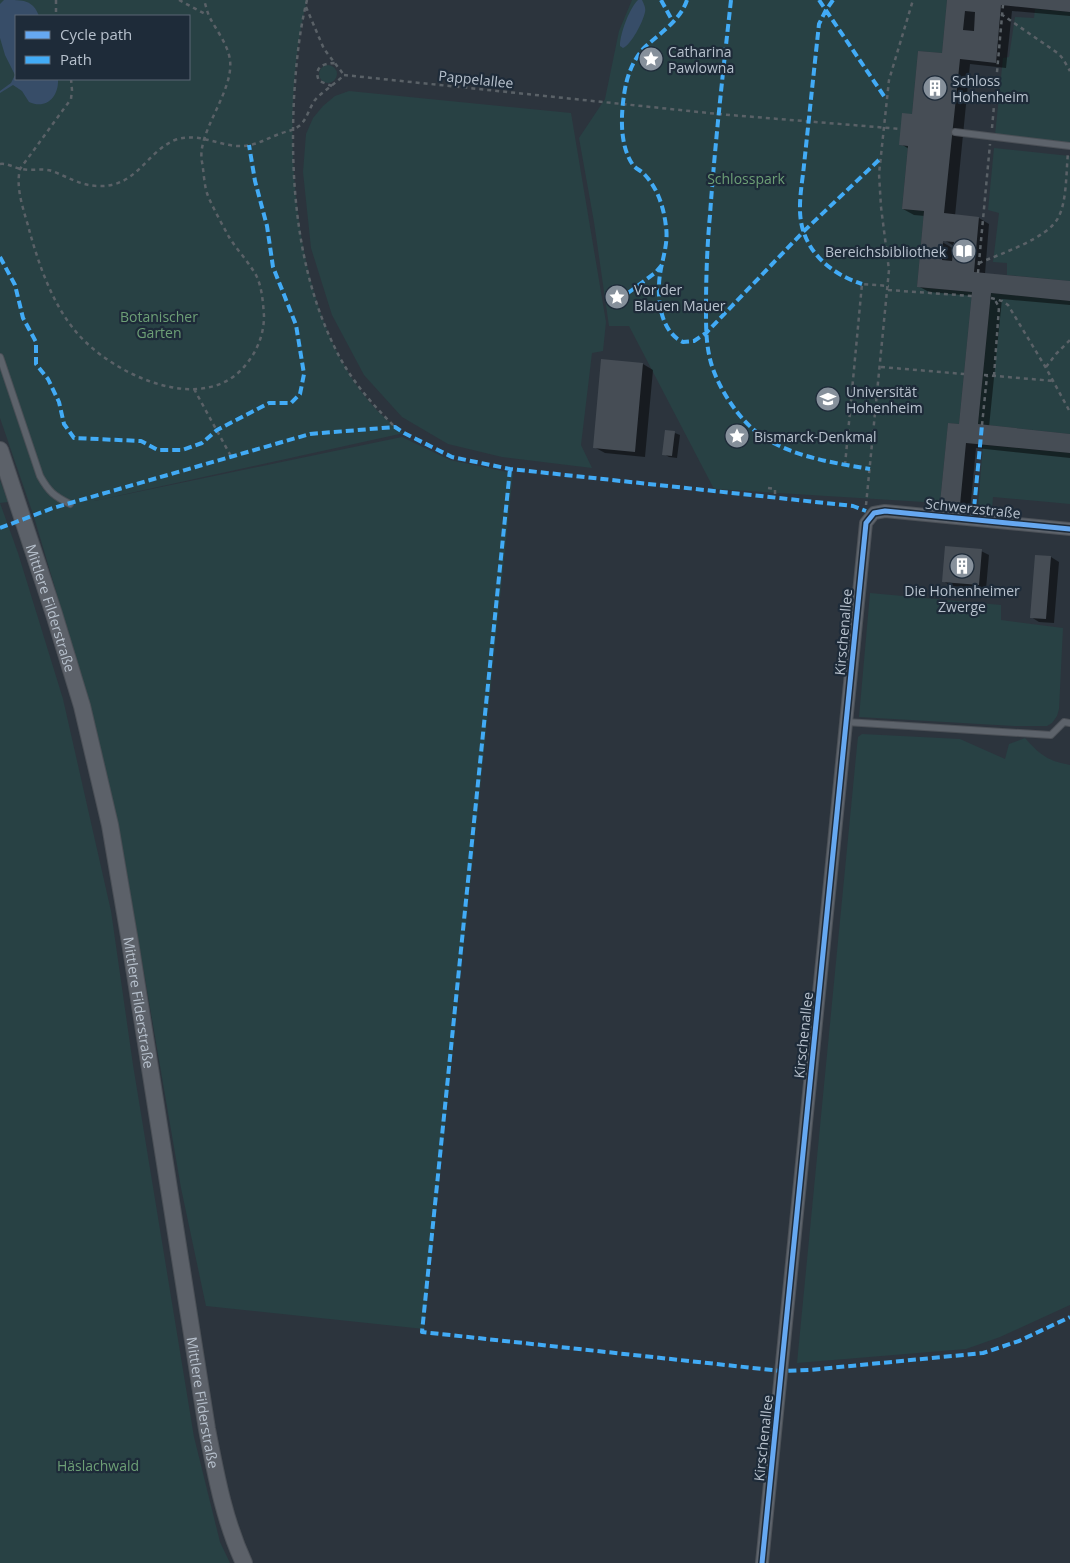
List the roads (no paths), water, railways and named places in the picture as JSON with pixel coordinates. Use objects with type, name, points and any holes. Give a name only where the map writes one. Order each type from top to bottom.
[{"type":"main road","name":"Mittlere Filderstraße","points":[[0,450],[82,706],[110,825],[207,1429],[218,1489],[226,1517],[244,1563]]},
{"type":"street","name":"Schwerzstraße","points":[[870,512],[885,511],[1070,529]]},
{"type":"street","name":"Kirschenallee","points":[[762,1563],[866,523],[870,512]]},
{"type":"lane","points":[[955,132],[1070,146]]},
{"type":"lane","points":[[0,357],[40,476],[48,490],[70,504]]},
{"type":"lane","points":[[846,722],[1051,735],[1064,722],[1070,724]]},
{"type":"water","points":[[4,0],[27,2],[34,7],[39,15],[15,15],[15,75],[5,55],[0,38],[0,4]]},
{"type":"water","points":[[638,0],[642,0],[644,4],[644,16],[633,38],[623,48],[620,46],[620,41],[623,29],[631,9]]},
{"type":"water","points":[[15,75],[15,80],[58,80],[54,96],[51,100],[41,104],[29,102],[22,91],[13,85],[0,93],[11,83]]},
{"type":"place","name":"Catharina Pawlowna","points":[[651,59]]},
{"type":"place","name":"Schloss Hohenheim","points":[[935,88]]},
{"type":"place","name":"Bereichsbibliothek","points":[[964,251]]},
{"type":"place","name":"Vor der Blauen Mauer","points":[[617,297]]},
{"type":"place","name":"Universität Hohenheim","points":[[828,399]]},
{"type":"place","name":"Bismarck-Denkmal","points":[[737,436]]},
{"type":"place","name":"Die Hohenheimer Zwerge","points":[[962,566]]},
{"type":"park label","name":"Schlosspark","points":[[746,178]]},
{"type":"park label","name":"Botanischer Garten","points":[[159,324]]},
{"type":"park label","name":"Häslachwald","points":[[98,1465]]}]
